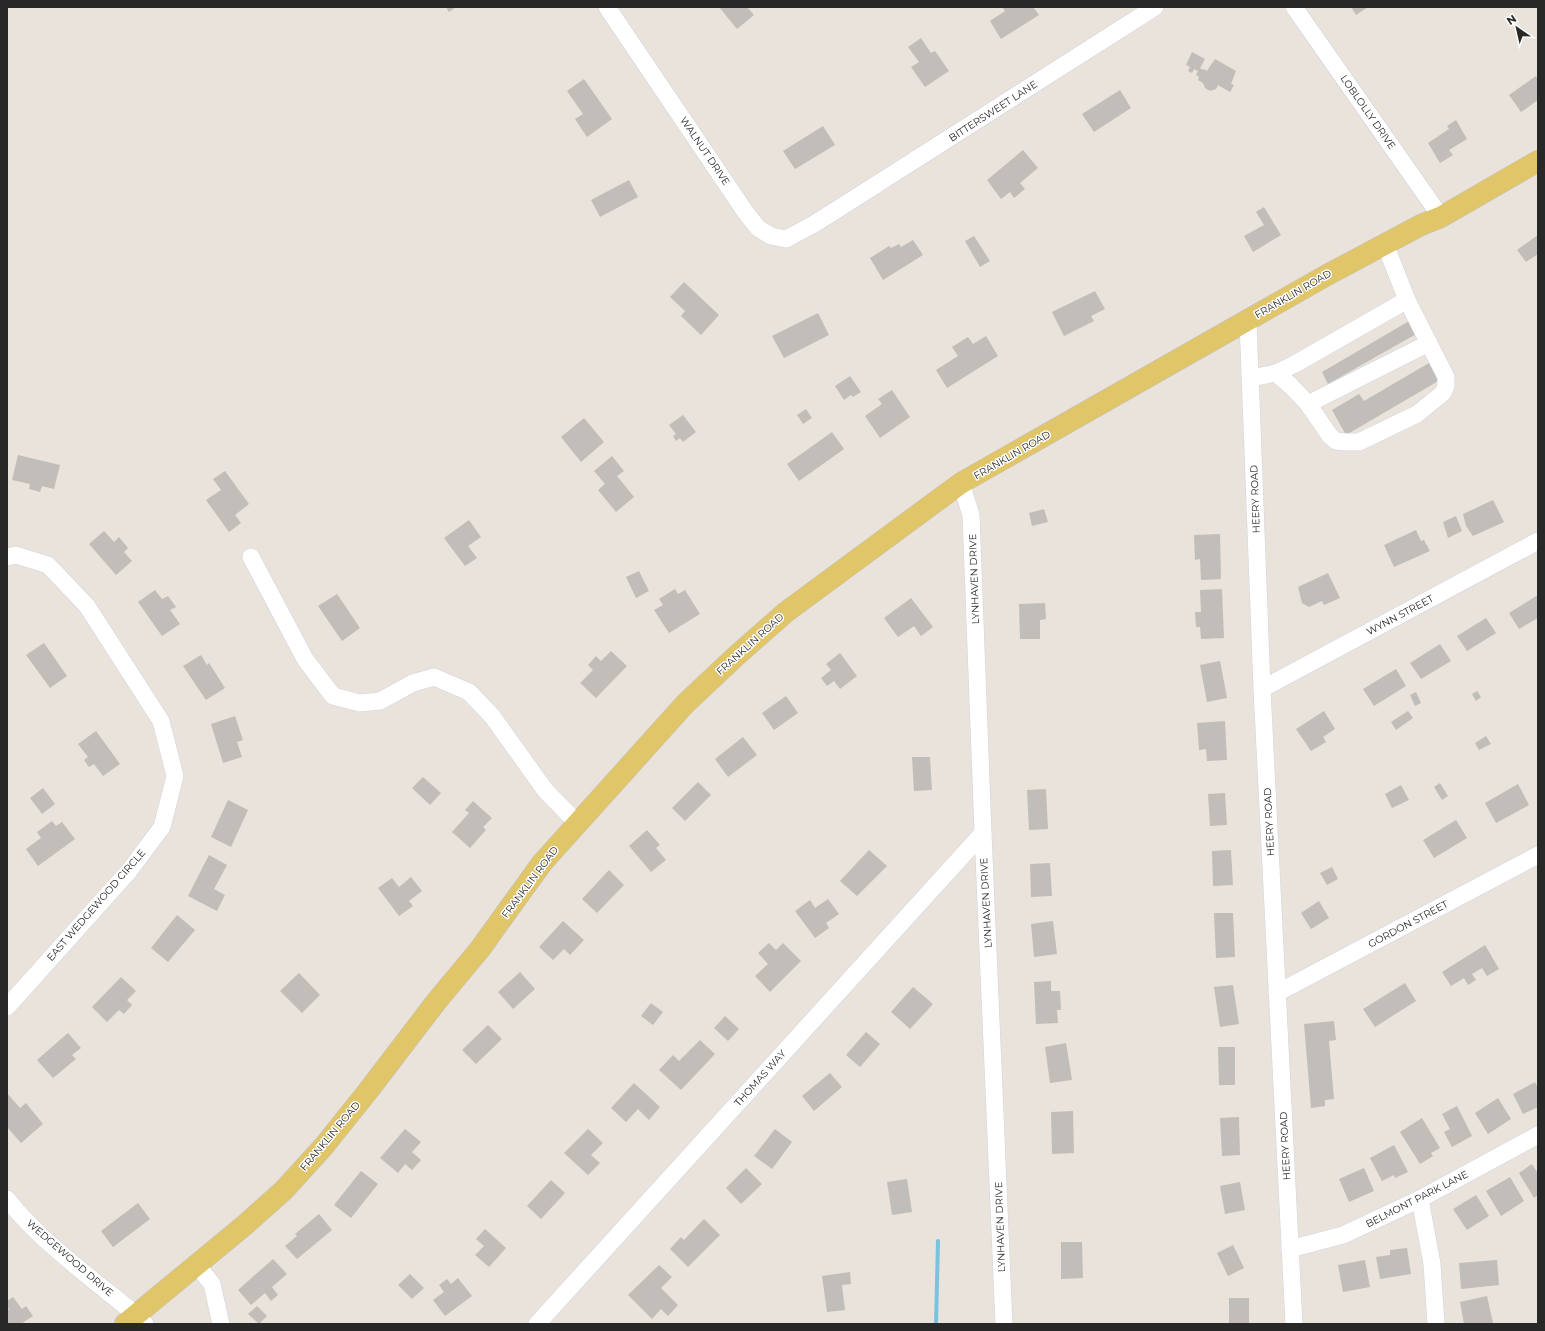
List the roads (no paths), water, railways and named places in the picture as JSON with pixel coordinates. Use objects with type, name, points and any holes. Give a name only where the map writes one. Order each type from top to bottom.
[{"type":"main road","name":"FRANKLIN ROAD","points":[[135,1321],[284,1190],[324,1146],[368,1091],[436,1002],[480,949],[542,863],[685,704],[752,641],[786,612],[961,483],[1326,275],[1421,225],[1441,217],[1538,161]]},
{"type":"street","name":"BITTERSWEET LANE","points":[[830,214],[1156,7]]},
{"type":"street","name":"LOBLOLLY DRIVE","points":[[1294,7],[1441,217]]},
{"type":"street","name":"WALNUT DRIVE","points":[[611,8],[746,213],[758,228],[771,236],[786,239],[830,214]]},
{"type":"street","points":[[1276,373],[1308,404],[1330,436],[1336,441],[1358,442],[1410,417],[1433,402],[1443,393],[1446,386],[1446,377],[1407,300],[1385,244]]},
{"type":"street","points":[[1251,378],[1276,373],[1295,364],[1407,300]]},
{"type":"street","name":"HEERY ROAD","points":[[1248,320],[1262,688],[1294,1324]]},
{"type":"street","points":[[1308,404],[1429,343]]},
{"type":"street","name":"LYNHAVEN DRIVE","points":[[961,483],[971,515],[1004,1324]]},
{"type":"street","name":"WYNN STREET","points":[[1262,688],[1538,541]]},
{"type":"street","name":"EAST WEDGEWOOD CIRCLE","points":[[7,557],[16,555],[48,565],[87,606],[161,721],[175,776],[162,827],[129,871],[7,1007]]},
{"type":"street","points":[[251,557],[305,659],[333,696],[360,703],[380,701],[412,683],[434,677],[469,692],[492,716],[545,790],[577,823]]},
{"type":"street","name":"THOMAS WAY","points":[[537,1324],[983,832]]},
{"type":"street","name":"GORDON STREET","points":[[1277,993],[1538,855]]},
{"type":"street","name":"BELMONT PARK LANE","points":[[1290,1249],[1343,1235],[1420,1199],[1538,1134]]},
{"type":"street","name":"WEDGEWOOD DRIVE","points":[[7,1199],[35,1230],[93,1280],[135,1321]]},
{"type":"street","points":[[1420,1199],[1432,1264],[1436,1324]]},
{"type":"street","points":[[197,1265],[212,1284],[221,1324]]},
{"type":"waterway","points":[[936,1324],[938,1241]]}]
